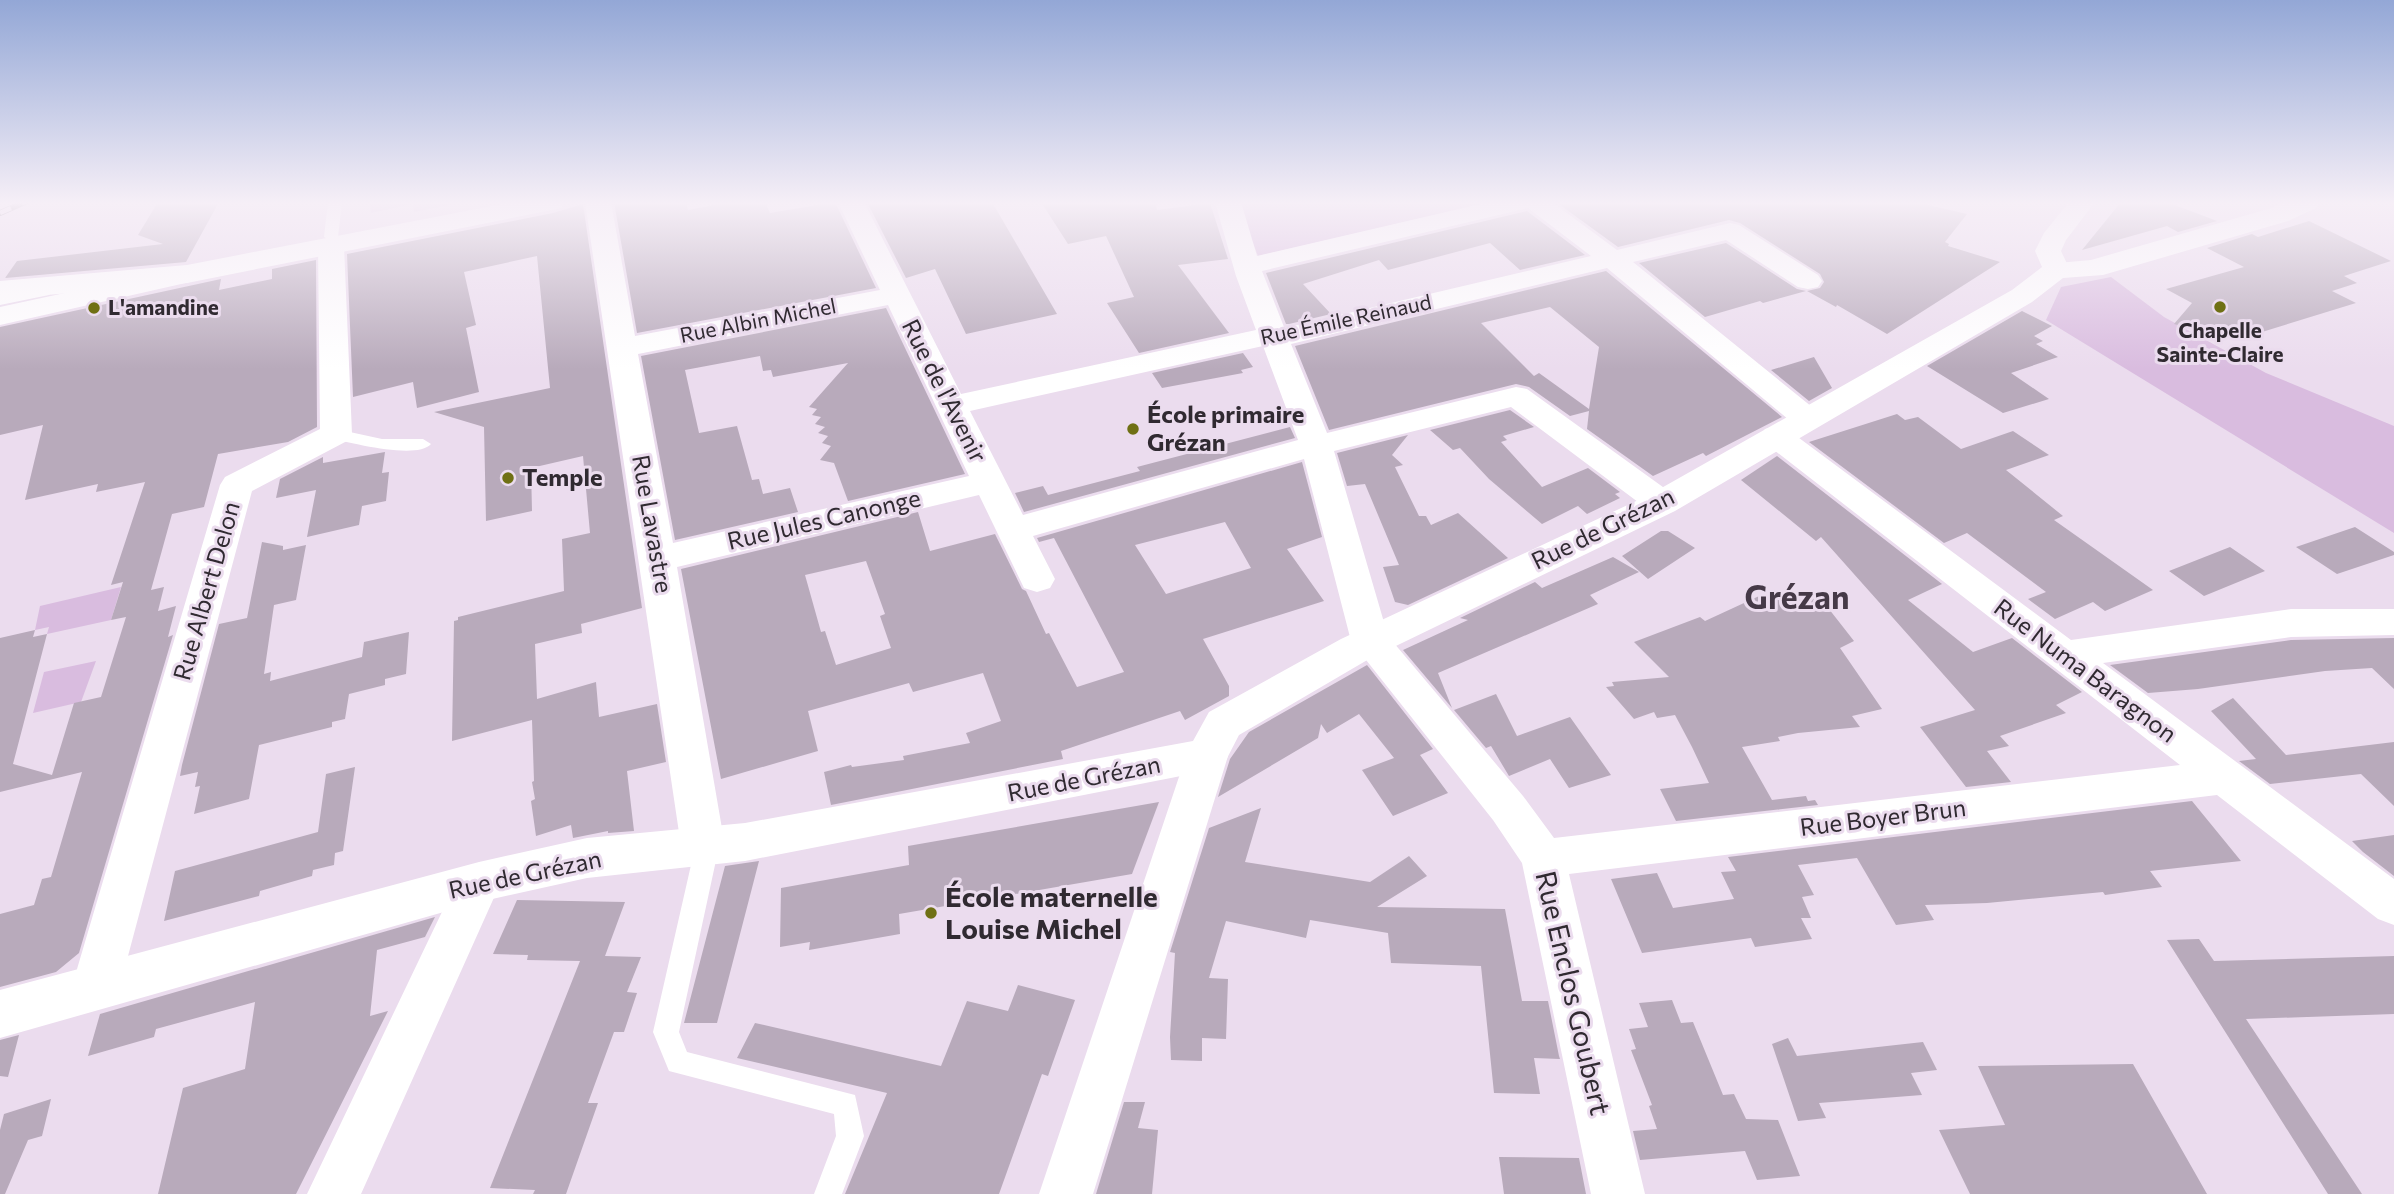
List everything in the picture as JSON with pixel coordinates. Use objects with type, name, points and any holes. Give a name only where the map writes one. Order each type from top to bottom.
[{"type":"street","points":[[109,279],[233,258]]},
{"type":"street","points":[[0,316],[258,258]]},
{"type":"street","points":[[331,258],[336,434]]},
{"type":"street","name":"Rue Lavastre","points":[[607,258],[659,559],[703,846]]},
{"type":"street","name":"Rue de l'Avenir","points":[[878,258],[1037,579]]},
{"type":"street","points":[[1245,258],[1316,445],[1370,641]]},
{"type":"street","points":[[1248,266],[1283,258]]},
{"type":"street","name":"Rue Émile Reinaud","points":[[952,405],[1273,335],[1289,336],[1611,258]]},
{"type":"street","name":"Rue Numa Baragnon","points":[[1611,258],[1791,427],[2063,654],[2394,905]]},
{"type":"street","name":"Rue Émile Reinaud","points":[[1772,258],[1808,281]]},
{"type":"street","points":[[2051,258],[2056,270],[2093,270],[2134,258]]},
{"type":"street","name":"Rue de Grézan","points":[[0,1014],[479,882],[587,858],[758,840],[1207,756],[1224,724],[1370,641],[1661,503],[1987,317],[2022,296],[2056,270]]},
{"type":"street","points":[[0,290],[187,274]]},
{"type":"street","name":"Rue Albin Michel","points":[[621,348],[896,295]]},
{"type":"street","points":[[1012,530],[1316,445],[1516,396],[1661,503]]},
{"type":"street","name":"Rue Albert Delon","points":[[96,986],[237,485],[336,434]]},
{"type":"street","name":"Rue Jules Canonge","points":[[659,559],[989,482]]},
{"type":"street","points":[[2063,654],[2291,623],[2394,622]]},
{"type":"street","name":"Rue Enclos Goubert","points":[[1370,641],[1508,808],[1543,858],[1618,1194]]},
{"type":"street","points":[[1066,1194],[1207,756]]},
{"type":"street","name":"Rue Boyer Brun","points":[[1543,858],[2223,777]]},
{"type":"street","points":[[334,1194],[479,882]]},
{"type":"lane","points":[[0,302],[109,279],[253,258]]},
{"type":"lane","points":[[336,434],[382,444],[423,444]]},
{"type":"lane","points":[[703,846],[703,865],[666,1032],[678,1062],[846,1104],[850,1136],[828,1194]]},
{"type":"shaded area","points":[[2111,277],[2164,317],[2266,373],[2394,426],[2394,533],[2046,320],[2061,287]]},
{"type":"shaded area","points":[[121,587],[111,620],[47,634],[49,627],[35,630],[40,606]]},
{"type":"shaded area","points":[[96,661],[81,702],[33,713],[44,672]]},
{"type":"building","points":[[45,258],[188,258],[186,262],[5,278],[17,261]]},
{"type":"building","points":[[347,258],[529,258],[464,272],[476,325],[466,328],[479,392],[417,408],[413,382],[353,397]]},
{"type":"building","points":[[537,258],[591,258],[642,608],[581,624],[582,633],[535,644],[537,699],[596,682],[599,717],[657,704],[666,762],[627,771],[634,831],[608,831],[573,838],[571,825],[536,836],[531,801],[535,799],[532,782],[532,720],[452,741],[454,621],[458,620],[458,617],[564,591],[562,539],[590,533],[583,456],[531,468],[532,511],[486,521],[484,427],[434,412],[550,388]]},
{"type":"building","points":[[624,258],[862,258],[876,288],[637,333]]},
{"type":"building","points":[[896,258],[1024,258],[1057,314],[966,334],[935,269],[906,278]]},
{"type":"building","points":[[1116,258],[1228,258],[1178,265],[1229,333],[1139,353],[1107,303],[1134,297]]},
{"type":"building","points":[[1330,258],[1434,258],[1388,270],[1379,260],[1303,284],[1331,314],[1289,324],[1286,324],[1266,273]]},
{"type":"building","points":[[1506,258],[1573,258],[1520,270]]},
{"type":"building","points":[[1662,258],[1749,258],[1797,289],[1806,291],[1705,317],[1639,263]]},
{"type":"building","points":[[1794,258],[1986,258],[2000,262],[1887,334],[1807,291],[1820,288],[1824,282],[1820,274]]},
{"type":"building","points":[[2226,258],[2384,258],[2391,261],[2344,276],[2357,283],[2332,291],[2356,303],[2236,340],[2214,328],[2199,331],[2174,324],[2192,303],[2166,289],[2244,267]]},
{"type":"building","points":[[316,260],[317,427],[288,442],[218,454],[204,507],[172,514],[151,590],[164,587],[158,611],[176,606],[168,637],[173,635],[79,953],[56,972],[0,987],[0,914],[34,905],[42,879],[51,877],[82,772],[0,792],[0,638],[35,630],[33,637],[47,634],[13,764],[52,775],[74,703],[101,697],[126,617],[111,620],[123,582],[111,585],[145,482],[96,492],[98,484],[25,500],[43,425],[0,435],[0,327],[221,279],[219,290],[272,279],[272,269]]},
{"type":"building","points":[[1606,271],[1782,417],[1706,456],[1703,453],[1653,476],[1587,429],[1589,411],[1570,416],[1529,387],[1516,384],[1329,430],[1295,346]],"holes":[[[1550,307],[1599,347],[1589,409],[1539,373],[1534,376],[1481,323]]]},
{"type":"building","points":[[886,308],[965,474],[848,501],[834,463],[820,460],[831,446],[822,443],[828,436],[818,433],[825,427],[815,424],[821,417],[812,415],[817,409],[809,407],[848,363],[773,377],[771,370],[763,371],[760,356],[685,370],[699,433],[737,426],[752,480],[759,479],[763,494],[790,488],[798,512],[675,540],[641,356]]},
{"type":"building","points":[[2022,311],[2052,326],[2034,336],[2043,341],[2036,344],[2058,357],[2011,373],[2049,399],[2003,413],[1927,366]]},
{"type":"building","points":[[1243,353],[1253,367],[1241,370],[1243,373],[1162,388],[1152,373]]},
{"type":"building","points":[[1814,357],[1832,388],[1809,401],[1771,370]]},
{"type":"building","points":[[1510,410],[1534,427],[1503,436],[1507,440],[1501,442],[1542,487],[1588,468],[1620,492],[1615,494],[1620,498],[1587,514],[1578,506],[1542,524],[1489,479],[1460,448],[1453,450],[1430,430]]},
{"type":"building","points":[[1897,414],[1905,420],[1918,417],[1961,449],[2013,431],[2049,455],[2006,470],[2063,516],[2054,520],[2153,590],[2105,611],[2093,602],[2055,619],[2028,599],[2046,592],[1967,533],[1944,543],[1809,442]]},
{"type":"building","points":[[1290,427],[1295,438],[1024,512],[1015,493],[1043,486],[1048,495],[1140,471],[1137,467]]},
{"type":"building","points":[[1408,435],[1392,455],[1403,465],[1395,467],[1419,516],[1426,516],[1431,525],[1458,513],[1508,558],[1408,605],[1395,602],[1383,567],[1399,565],[1365,484],[1347,486],[1337,453]]},
{"type":"building","points":[[385,452],[382,473],[389,472],[386,501],[362,506],[359,525],[307,537],[316,490],[276,498],[280,479],[323,457],[323,463]]},
{"type":"building","points":[[1777,456],[1942,584],[1908,600],[1973,652],[2012,638],[2082,692],[2056,705],[2066,713],[2000,736],[2009,746],[1987,751],[2011,782],[1966,787],[1920,727],[1975,710],[1821,537],[1816,541],[1741,480]]},
{"type":"building","points":[[1302,462],[1322,537],[1287,549],[1324,601],[1203,639],[1229,686],[1229,696],[1185,720],[1180,711],[1061,751],[1063,759],[831,805],[824,772],[851,765],[904,760],[903,756],[970,743],[966,733],[1001,721],[983,673],[913,692],[909,683],[808,711],[818,751],[721,779],[681,569],[918,512],[930,551],[995,534],[1046,634],[1049,633],[1077,687],[1124,672],[1054,538],[1039,542],[1037,538]],"holes":[[[1225,522],[1251,568],[1166,594],[1135,545]],[[866,561],[885,614],[880,616],[891,648],[836,665],[825,631],[821,632],[805,575]]]},
{"type":"building","points":[[2355,527],[2394,552],[2394,555],[2337,574],[2296,547]]},
{"type":"building","points":[[1661,531],[1668,531],[1695,548],[1648,579],[1622,556]]},
{"type":"building","points":[[262,542],[283,546],[283,550],[306,545],[296,600],[274,605],[264,674],[271,672],[270,681],[362,657],[364,642],[409,632],[406,674],[385,679],[385,685],[349,694],[345,719],[332,722],[332,727],[259,745],[249,799],[194,814],[200,786],[195,787],[198,772],[180,776],[182,765],[219,624],[247,618]]},
{"type":"building","points":[[2230,547],[2265,571],[2204,596],[2169,571]]},
{"type":"building","points":[[1613,557],[1639,572],[1590,595],[1598,604],[1438,673],[1452,708],[1403,650],[1468,620],[1460,618],[1535,582],[1542,588]]},
{"type":"building","points":[[1770,591],[1788,605],[1810,595],[1818,595],[1854,641],[1840,648],[1882,709],[1852,716],[1860,727],[1798,733],[1778,737],[1780,741],[1742,747],[1772,800],[1806,796],[1808,801],[1815,800],[1818,805],[1676,821],[1660,789],[1709,783],[1692,747],[1675,715],[1657,718],[1654,712],[1634,719],[1606,687],[1614,686],[1612,682],[1669,677],[1634,642],[1700,617],[1705,621]]},
{"type":"building","points":[[2394,638],[2394,689],[2372,668],[2325,671],[2198,689],[2148,693],[2110,665],[2291,640]]},
{"type":"building","points":[[1367,665],[1433,749],[1420,755],[1448,793],[1393,816],[1362,770],[1394,758],[1359,714],[1327,733],[1321,724],[1318,738],[1218,797],[1230,759],[1249,732]]},
{"type":"building","points":[[1496,694],[1517,736],[1570,717],[1611,775],[1569,788],[1550,759],[1509,776],[1491,746],[1486,748],[1454,710]]},
{"type":"building","points":[[2233,698],[2286,755],[2394,742],[2394,806],[2361,774],[2270,784],[2239,761],[2256,759],[2211,711]]},
{"type":"building","points":[[355,767],[343,851],[335,853],[334,865],[313,870],[312,876],[260,891],[259,896],[164,921],[175,871],[318,832],[326,774]]},
{"type":"building","points":[[2192,801],[2241,861],[2150,871],[2162,887],[2105,895],[2103,892],[1987,903],[1925,905],[1934,920],[1896,925],[1857,858],[1798,865],[1814,895],[1802,897],[1811,918],[1801,918],[1812,939],[1755,947],[1751,938],[1642,953],[1611,879],[1657,873],[1673,908],[1734,899],[1721,872],[1736,871],[1728,857]]},
{"type":"building","points":[[1159,802],[1132,874],[899,914],[900,934],[809,950],[810,942],[780,947],[781,888],[909,865],[908,846]]},
{"type":"building","points":[[1261,808],[1245,862],[1370,882],[1409,856],[1427,876],[1377,907],[1505,909],[1522,1001],[1548,1001],[1560,1059],[1534,1058],[1540,1094],[1494,1093],[1481,966],[1391,963],[1388,933],[1310,920],[1306,938],[1226,921],[1209,978],[1228,979],[1226,1039],[1202,1038],[1202,1061],[1171,1060],[1175,953],[1170,952],[1209,828]]},
{"type":"building","points":[[2394,835],[2394,876],[2352,841]]},
{"type":"building","points":[[759,861],[717,1023],[684,1023],[725,866]]},
{"type":"building","points":[[517,900],[625,902],[605,956],[641,957],[627,992],[637,993],[624,1032],[614,1032],[588,1103],[598,1103],[566,1194],[533,1194],[535,1190],[490,1188],[580,961],[527,960],[528,955],[493,954]]},
{"type":"building","points":[[435,917],[425,937],[377,950],[370,1016],[388,1011],[296,1194],[158,1194],[183,1088],[245,1069],[255,1002],[156,1029],[154,1037],[88,1056],[100,1014]]},
{"type":"building","points":[[2199,939],[2214,961],[2394,956],[2394,1014],[2246,1019],[2362,1194],[2328,1194],[2167,940]]},
{"type":"building","points":[[1018,985],[1075,1000],[1048,1076],[1042,1074],[999,1194],[845,1194],[887,1093],[737,1058],[755,1023],[941,1066],[967,1001],[1008,1011]]},
{"type":"building","points":[[1672,1000],[1681,1023],[1693,1022],[1723,1095],[1734,1094],[1746,1119],[1778,1120],[1800,1176],[1757,1180],[1745,1151],[1640,1160],[1633,1131],[1657,1129],[1649,1106],[1652,1105],[1631,1050],[1636,1049],[1629,1029],[1648,1027],[1639,1003]]},
{"type":"building","points":[[19,1035],[8,1077],[0,1076],[0,1040]]},
{"type":"building","points":[[1788,1038],[1797,1056],[1923,1042],[1937,1070],[1911,1073],[1922,1095],[1819,1103],[1826,1118],[1798,1121],[1772,1044]]},
{"type":"building","points":[[2133,1064],[2207,1194],[1970,1194],[1939,1130],[2005,1125],[1978,1066]]},
{"type":"building","points":[[51,1099],[42,1136],[28,1140],[5,1194],[0,1194],[0,1130],[4,1114]]},
{"type":"building","points":[[1124,1102],[1145,1102],[1138,1128],[1158,1130],[1152,1194],[1096,1194]]},
{"type":"building","points":[[1499,1157],[1579,1158],[1586,1194],[1504,1194]]},
{"type":"place","name":"Chapelle Sainte-Claire","points":[[2220,307]]},
{"type":"place","name":"L'amandine","points":[[94,308]]},
{"type":"place","name":"École primaire Grézan","points":[[1133,429]]},
{"type":"place","name":"Temple","points":[[508,478]]},
{"type":"place","name":"École maternelle Louise Michel","points":[[931,913]]},
{"type":"district","name":"Grézan","points":[[1797,598]]}]
